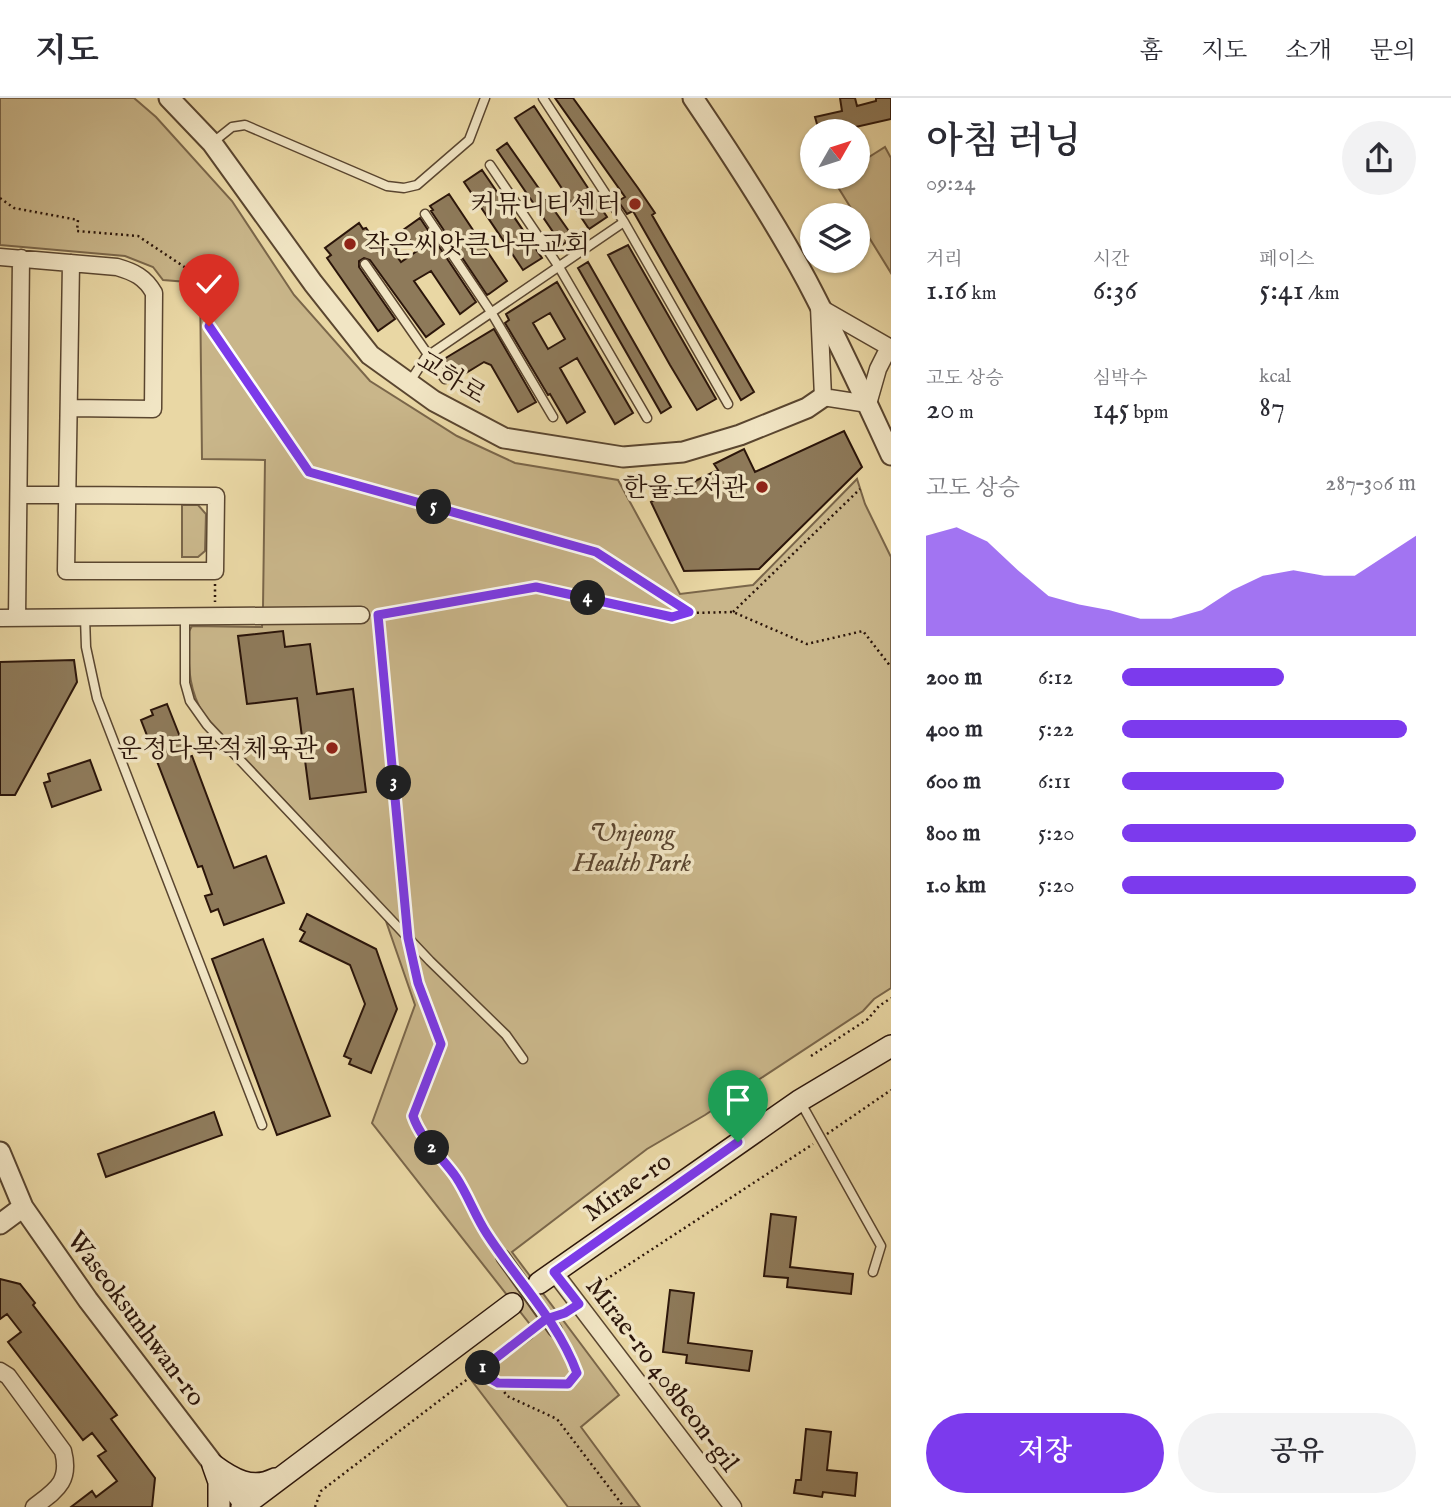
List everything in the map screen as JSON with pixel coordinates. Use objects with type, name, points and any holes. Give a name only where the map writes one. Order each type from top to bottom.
[{"type":"main road","name":"Mirae-ro","points":[[547,1277],[799,1101],[891,1046]]},
{"type":"main road","points":[[244,1506],[512,1304]]},
{"type":"main road","points":[[214,1465],[242,1483],[269,1482],[287,1473]]},
{"type":"main road","points":[[214,1465],[219,1482],[219,1507]]},
{"type":"main road","points":[[267,1507],[274,1487],[287,1473]]},
{"type":"street","name":"교하로","points":[[169,98],[212,143],[313,284],[370,355],[433,401],[504,438],[623,457],[683,452],[740,435],[807,408],[823,397]]},
{"type":"street","points":[[693,98],[734,158],[807,281],[855,373],[891,455]]},
{"type":"street","points":[[0,257],[117,267],[135,273],[148,283],[154,293],[153,409],[69,408]]},
{"type":"street","points":[[17,618],[21,258]]},
{"type":"street","points":[[19,495],[67,495],[216,496],[215,571],[66,571],[67,495],[69,408],[71,262]]},
{"type":"street","points":[[819,307],[890,346],[878,369],[868,404]]},
{"type":"street","points":[[819,307],[823,397],[868,404]]},
{"type":"street","points":[[0,618],[361,615]]},
{"type":"street","name":"Waseoksunhwan-ro","points":[[0,1152],[23,1207],[88,1300],[244,1506]]},
{"type":"street","points":[[0,1224],[23,1207]]},
{"type":"street","points":[[503,1257],[555,1330]]},
{"type":"street","name":"Mirae-ro 408beon-gil","points":[[547,1277],[579,1304],[733,1507]]},
{"type":"street","points":[[0,1371],[8,1376],[64,1451],[64,1478],[57,1489],[34,1507]]},
{"type":"lane","points":[[212,143],[232,127],[245,125],[387,186],[404,188],[417,185],[469,139],[485,98]]},
{"type":"lane","points":[[543,98],[624,222],[728,404]]},
{"type":"lane","points":[[490,164],[559,267],[647,418]]},
{"type":"lane","points":[[425,214],[491,312],[553,417]]},
{"type":"lane","points":[[409,383],[430,354],[624,222]]},
{"type":"lane","points":[[365,264],[445,379]]},
{"type":"lane","points":[[184,616],[185,683],[190,701],[207,725],[408,938],[506,1035],[523,1059]]},
{"type":"lane","points":[[85,617],[86,647],[97,698],[262,1125]]},
{"type":"lane","points":[[799,1101],[886,1247],[873,1272]]},
{"type":"path","points":[[0,198],[14,208],[78,220],[77,231],[138,236],[211,284],[209,326],[309,472],[596,552],[689,612]]},
{"type":"path","points":[[733,612],[860,489]]},
{"type":"path","points":[[215,571],[216,616]]},
{"type":"path","points":[[503,1257],[455,1176],[417,1129],[413,1116],[441,1044],[418,983],[408,938],[378,615],[536,587],[672,617],[689,612],[733,612],[807,644],[863,631],[891,667]]},
{"type":"path","points":[[811,1056],[868,1019],[879,1006],[891,998]]},
{"type":"path","points":[[579,1304],[602,1282],[891,1090]]},
{"type":"path","points":[[315,1507],[321,1491],[537,1326]]},
{"type":"path","points":[[498,1383],[568,1384],[577,1373],[571,1356],[555,1330]]},
{"type":"path","points":[[478,1372],[498,1383],[507,1396],[557,1419],[624,1507]]},
{"type":"green space","name":"Unjeong Health Park","points":[[0,98],[134,98],[156,117],[232,201],[294,295],[370,381],[457,436],[515,463],[618,480],[680,594],[753,585],[857,479],[865,504],[891,557],[891,988],[874,999],[863,1011],[705,1115],[647,1149],[512,1252],[619,1395],[581,1427],[640,1507],[568,1507],[472,1381],[532,1338],[536,1332],[372,1123],[415,1005],[379,901],[204,715],[194,695],[188,633],[192,626],[262,627],[263,607],[265,460],[202,459],[200,283],[163,280],[153,267],[125,256],[0,245]]},
{"type":"green space","points":[[885,147],[891,158],[891,273],[870,239],[870,203],[848,203],[839,189],[870,189],[870,156]]},
{"type":"green space","points":[[182,505],[198,505],[206,514],[205,551],[198,557],[182,557]]},
{"type":"building","points":[[555,98],[573,98],[655,213],[652,215],[754,392],[741,400],[633,211],[627,214],[618,201],[625,197]]},
{"type":"building","points":[[840,98],[855,98],[857,106],[876,101],[876,98],[891,98],[891,119],[870,124],[870,119],[815,117],[842,111]]},
{"type":"building","points":[[534,106],[607,217],[589,229],[515,118]]},
{"type":"building","points":[[507,143],[573,237],[562,245],[497,150]]},
{"type":"building","points":[[482,170],[542,258],[523,270],[464,182]]},
{"type":"building","points":[[449,194],[507,281],[487,295],[431,211],[433,210],[430,206]]},
{"type":"building","points":[[420,218],[476,302],[460,314],[431,271],[414,281],[444,324],[426,337],[370,260],[364,258],[359,261],[359,267],[395,319],[378,331],[327,258],[331,255],[325,248],[359,223],[379,246],[386,241],[401,262],[417,251],[403,230]]},
{"type":"building","points":[[628,245],[716,399],[697,410],[608,255]]},
{"type":"building","points":[[588,262],[671,407],[661,413],[578,268]]},
{"type":"building","points":[[557,282],[633,413],[615,424],[577,358],[560,368],[585,412],[567,423],[505,323],[509,320],[506,314]],"holes":[[[550,313],[565,339],[548,349],[533,323]]]},
{"type":"building","points":[[494,329],[536,402],[518,412],[491,365],[484,362],[456,379],[444,359]]},
{"type":"building","name":"한울도서관","points":[[844,431],[862,467],[759,569],[684,571],[651,502],[718,470],[714,464],[744,449],[755,472]]},
{"type":"building","name":"운정다목적체육관","points":[[283,631],[285,647],[310,644],[317,694],[353,689],[366,792],[310,799],[297,698],[247,704],[238,636]]},
{"type":"building","points":[[74,660],[77,682],[15,795],[0,795],[0,662]]},
{"type":"building","points":[[167,704],[188,757],[192,756],[234,868],[266,856],[284,903],[224,925],[218,909],[211,912],[205,896],[212,894],[202,866],[198,867],[141,720],[153,715],[151,710]]},
{"type":"building","points":[[90,760],[101,790],[52,807],[44,783],[50,781],[48,774]]},
{"type":"building","points":[[307,914],[376,949],[397,1009],[371,1073],[349,1064],[351,1059],[344,1056],[365,1004],[350,965],[300,941],[305,932],[300,929]]},
{"type":"building","points":[[263,939],[330,1116],[277,1135],[212,959]]},
{"type":"building","points":[[214,1112],[222,1135],[106,1177],[98,1154]]},
{"type":"building","points":[[771,1214],[796,1217],[790,1267],[853,1274],[851,1294],[787,1287],[788,1278],[764,1276]]},
{"type":"building","points":[[0,1279],[20,1284],[117,1415],[111,1419],[155,1478],[152,1507],[71,1507],[92,1491],[96,1497],[117,1481],[98,1456],[106,1451],[92,1433],[83,1440],[8,1342],[21,1332],[7,1314],[0,1319]]},
{"type":"building","points":[[670,1290],[694,1293],[688,1343],[752,1351],[749,1371],[686,1363],[687,1355],[663,1352]]},
{"type":"building","points":[[806,1429],[831,1432],[827,1470],[857,1473],[855,1496],[823,1492],[822,1497],[794,1493],[796,1480],[801,1480]]},
{"type":"place","name":"커뮤니티센터","points":[[635,204]]},
{"type":"place","name":"작은씨앗큰나무교회","points":[[350,244]]},
{"type":"place","name":"한울도서관","points":[[762,487]]},
{"type":"place","name":"운정다목적체육관","points":[[332,748]]},
{"type":"route","points":[[209,326],[309,472],[596,552],[689,612],[672,617],[536,587],[378,615],[408,938],[418,983],[441,1044],[413,1116],[417,1129],[455,1176],[486,1232],[503,1257],[555,1330],[571,1356],[577,1373],[568,1384],[498,1383],[478,1372],[546,1319],[565,1313],[579,1304],[554,1272],[738,1142]]}]
